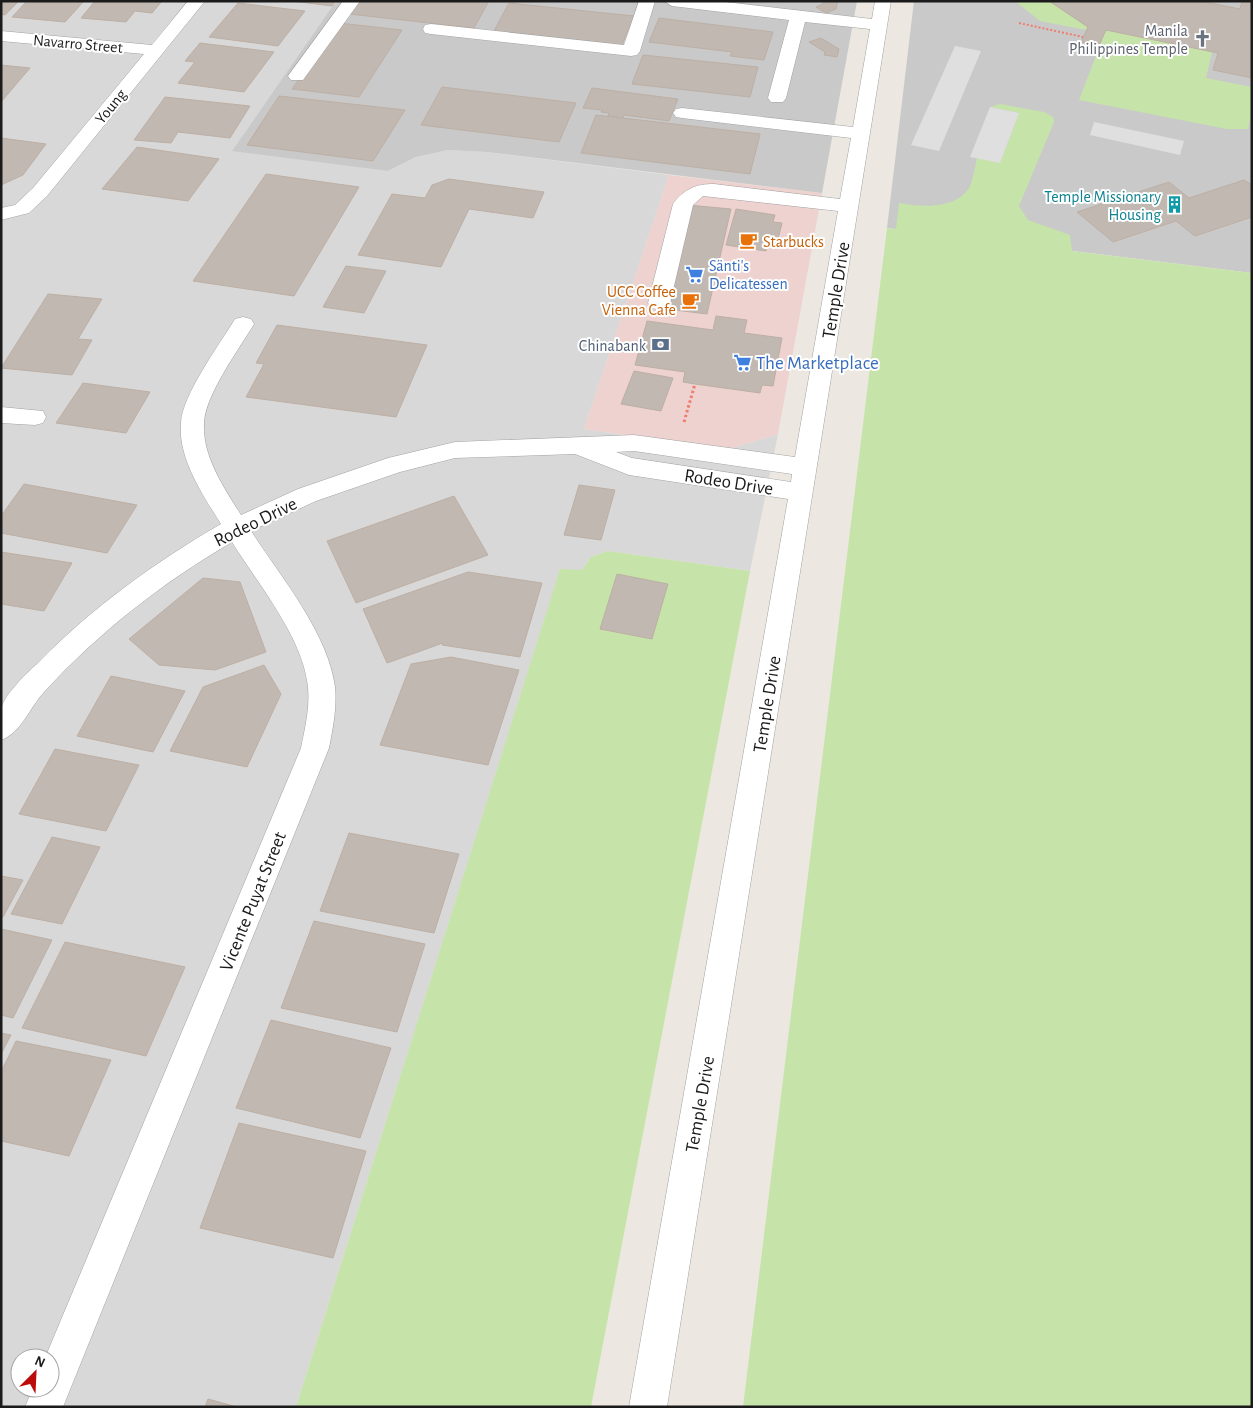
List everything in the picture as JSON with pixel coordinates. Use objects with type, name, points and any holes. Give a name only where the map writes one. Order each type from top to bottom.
[{"type":"street","name":"Young","points":[[1,214],[22,208],[40,192],[197,1]]},
{"type":"street","points":[[297,76],[352,1]]},
{"type":"street","points":[[431,29],[631,51],[647,1]]},
{"type":"street","points":[[672,1],[798,17],[880,13]]},
{"type":"street","name":"Temple Drive","points":[[648,1407],[880,13]]},
{"type":"street","points":[[777,98],[798,17]]},
{"type":"street","name":"Navarro Street","points":[[1,36],[155,50]]},
{"type":"street","points":[[682,113],[861,134]]},
{"type":"street","points":[[659,303],[683,204],[690,194],[699,190],[714,190],[848,206]]},
{"type":"street","name":"Vicente Puyat Street","points":[[44,1407],[315,748],[324,710],[318,666],[301,627],[202,470],[192,439],[192,423],[198,402],[243,324]]},
{"type":"street","points":[[1,415],[35,417]]},
{"type":"street","name":"Rodeo Drive","points":[[1,728],[32,686],[82,637],[119,605],[177,562],[237,527],[307,495],[396,464],[455,450],[634,443],[670,448],[803,479]]},
{"type":"street","name":"Rodeo Drive","points":[[573,445],[629,466],[657,470],[803,479]]},
{"type":"street","name":"Rodeo Drive","points":[[657,470],[670,448]]},
{"type":"path","points":[[1019,23],[1083,37]]},
{"type":"path","points":[[670,448],[695,384]]},
{"type":"shaded area","points":[[1,1],[336,1],[233,150],[388,171],[416,157],[448,150],[487,152],[669,175],[584,429],[726,450],[778,434],[750,571],[608,551],[591,557],[582,570],[560,570],[296,1407],[1,1407]]},
{"type":"shaded area","points":[[336,1],[857,1],[822,193],[487,152],[448,150],[416,157],[388,171],[232,151]]},
{"type":"shaded area","points":[[914,1],[1252,1],[1252,273],[887,228]]},
{"type":"shaded area","points":[[955,46],[981,51],[939,151],[911,145]]},
{"type":"shaded area","points":[[990,107],[1019,113],[1000,163],[970,157]]},
{"type":"shaded area","points":[[1094,122],[1184,141],[1180,155],[1090,135]]},
{"type":"shaded area","points":[[669,175],[822,193],[778,434],[726,450],[584,429]]},
{"type":"green space","points":[[1015,1],[1049,1],[1088,27],[1086,30],[1040,21]]},
{"type":"green space","points":[[1106,30],[1212,52],[1206,78],[1252,87],[1252,110],[1248,129],[1227,129],[1079,100]]},
{"type":"green space","points":[[1000,104],[1044,112],[1053,117],[1054,122],[1019,206],[1028,220],[1070,235],[1072,251],[1252,273],[1252,1407],[743,1407],[887,228],[896,229],[899,203],[927,206],[937,205],[955,200],[963,195],[969,188],[977,158],[1000,163],[1019,113],[990,107]]},
{"type":"green space","points":[[608,551],[750,571],[591,1407],[296,1407],[560,569],[582,570],[591,557]]},
{"type":"building","points":[[1,1],[19,1],[5,15],[1,14]]},
{"type":"building","points":[[27,1],[84,1],[65,22],[12,17]]},
{"type":"building","points":[[95,1],[162,1],[152,13],[135,11],[126,22],[81,18]]},
{"type":"building","points":[[292,1],[335,1],[332,6]]},
{"type":"building","points":[[358,1],[489,1],[474,28],[349,14]]},
{"type":"building","points":[[824,1],[838,1],[836,9],[826,13],[816,7],[823,4]]},
{"type":"building","name":"Manila Philippines Temple","points":[[1049,1],[1200,1],[1240,9],[1242,1],[1252,1],[1252,78],[1213,70],[1218,53],[1106,30],[1099,45],[1081,42],[1088,27]]},
{"type":"building","points":[[238,3],[305,11],[278,46],[209,37]]},
{"type":"building","points":[[509,3],[634,16],[622,45],[494,31]]},
{"type":"building","points":[[659,18],[773,32],[764,60],[730,56],[732,52],[649,42]]},
{"type":"building","points":[[339,23],[402,30],[359,97],[292,89]]},
{"type":"building","points":[[821,38],[839,49],[837,57],[824,55],[825,52],[809,42]]},
{"type":"building","points":[[200,43],[274,52],[244,92],[178,83],[195,62],[185,61]]},
{"type":"building","points":[[643,55],[758,67],[750,97],[632,84]]},
{"type":"building","points":[[1,65],[30,68],[1,102]]},
{"type":"building","points":[[442,87],[576,103],[559,142],[421,125]]},
{"type":"building","points":[[592,88],[678,99],[669,121],[624,115],[623,118],[608,116],[609,113],[601,112],[602,110],[583,108]]},
{"type":"building","points":[[279,96],[405,110],[373,161],[247,145]]},
{"type":"building","points":[[165,97],[250,106],[230,138],[178,132],[171,143],[134,140]]},
{"type":"building","points":[[596,115],[760,134],[750,174],[581,153]]},
{"type":"building","points":[[1,138],[46,144],[23,175],[1,185]]},
{"type":"building","points":[[137,147],[219,159],[188,201],[102,189]]},
{"type":"building","points":[[266,174],[359,187],[294,296],[193,281]]},
{"type":"building","points":[[449,179],[544,192],[533,218],[469,209],[441,267],[358,255],[392,194],[425,198],[432,185]]},
{"type":"building","name":"Temple Missionary Housing","points":[[1244,180],[1252,185],[1252,217],[1195,236],[1176,221],[1113,242],[1077,212],[1169,182],[1189,198]]},
{"type":"building","points":[[677,204],[731,209],[707,314],[650,307]]},
{"type":"building","points":[[736,209],[775,215],[773,222],[782,223],[777,243],[768,242],[766,251],[726,245]]},
{"type":"building","points":[[346,266],[386,271],[364,313],[323,307]]},
{"type":"building","points":[[48,294],[102,299],[78,339],[92,340],[72,375],[1,368]]},
{"type":"building","points":[[716,316],[747,320],[744,333],[782,338],[773,386],[762,385],[760,393],[695,384],[683,382],[685,372],[635,365],[647,321],[713,330]]},
{"type":"building","points":[[277,325],[427,345],[396,417],[246,397],[264,364],[256,363]]},
{"type":"building","points":[[634,371],[673,378],[661,411],[621,404]]},
{"type":"building","points":[[83,383],[150,392],[126,433],[56,423]]},
{"type":"building","points":[[24,484],[137,505],[107,553],[1,533],[1,516]]},
{"type":"building","points":[[579,485],[615,490],[601,540],[564,535]]},
{"type":"building","points":[[454,496],[488,555],[356,603],[327,541]]},
{"type":"building","points":[[1,552],[72,563],[44,611],[1,604]]},
{"type":"building","points":[[468,572],[542,583],[520,657],[442,645],[443,643],[387,663],[363,609]]},
{"type":"building","points":[[617,574],[668,584],[652,639],[600,629]]},
{"type":"building","points":[[203,578],[240,582],[266,652],[215,670],[159,665],[129,639]]},
{"type":"building","points":[[451,657],[519,670],[488,765],[380,745],[411,664]]},
{"type":"building","points":[[264,665],[281,694],[247,767],[170,751],[203,687]]},
{"type":"building","points":[[111,676],[185,691],[153,752],[77,736]]},
{"type":"building","points":[[55,749],[139,765],[106,831],[19,814]]},
{"type":"building","points":[[349,833],[459,854],[434,933],[320,911]]},
{"type":"building","points":[[52,837],[100,847],[62,924],[11,914]]},
{"type":"building","points":[[1,876],[23,880],[3,917],[1,917]]},
{"type":"building","points":[[314,921],[425,944],[397,1032],[281,1008]]},
{"type":"building","points":[[1,929],[52,940],[13,1018],[1,1015]]},
{"type":"building","points":[[65,942],[185,967],[146,1056],[22,1028]]},
{"type":"building","points":[[271,1020],[391,1048],[360,1138],[236,1108]]},
{"type":"building","points":[[1,1033],[11,1035],[1,1054]]},
{"type":"building","points":[[16,1041],[111,1060],[69,1156],[1,1141],[1,1072]]},
{"type":"building","points":[[239,1123],[366,1151],[333,1258],[200,1228]]},
{"type":"building","points":[[208,1399],[237,1407],[205,1407]]},
{"type":"place","name":"Manila Philippines Temple","points":[[1202,39]]},
{"type":"place","name":"Temple Missionary Housing","points":[[1175,205]]},
{"type":"place","name":"Starbucks","points":[[749,241]]},
{"type":"place","name":"Sänti's Delicatessen","points":[[695,274]]},
{"type":"place","name":"UCC Coffee Vienna Cafe","points":[[690,300]]},
{"type":"place","name":"Chinabank","points":[[660,345]]},
{"type":"place","name":"The Marketplace","points":[[742,362]]}]
